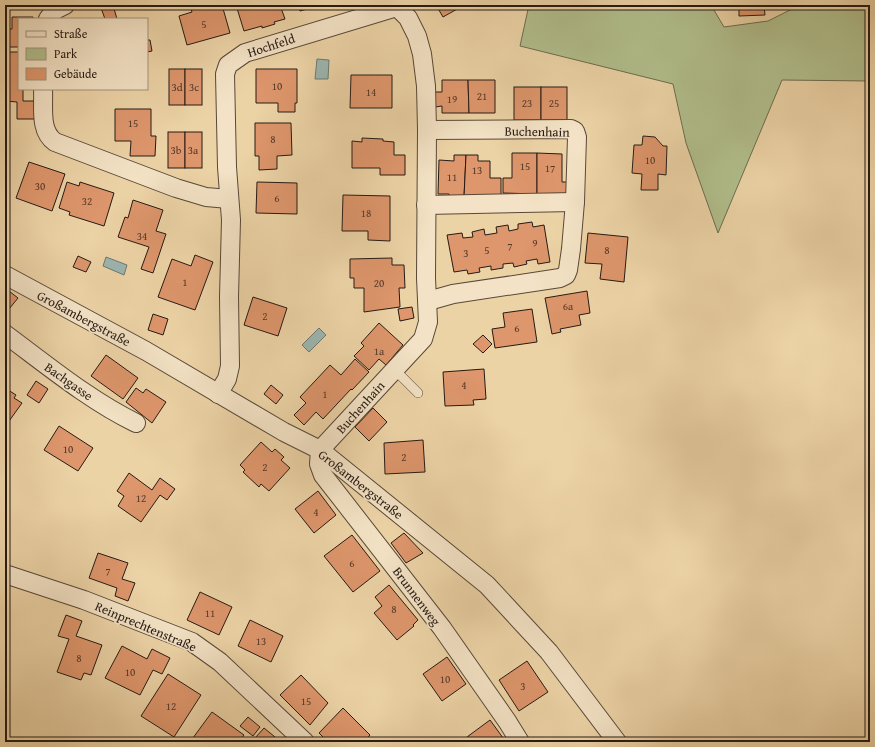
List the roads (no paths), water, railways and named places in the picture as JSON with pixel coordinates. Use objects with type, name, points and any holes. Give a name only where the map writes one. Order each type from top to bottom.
[{"type":"street","points":[[49,18],[55,10],[65,5]]},
{"type":"street","name":"Buchenhain","points":[[320,450],[423,339],[428,322],[426,278],[426,86],[422,54],[417,36],[408,18],[396,6]]},
{"type":"street","name":"Hochfeld","points":[[218,394],[227,379],[230,366],[229,297],[231,220],[225,74],[228,65],[245,53],[396,6]]},
{"type":"street","points":[[43,90],[44,125],[47,134],[56,142],[176,188],[206,197],[229,199]]},
{"type":"street","name":"Buchenhain","points":[[427,130],[571,129],[575,132],[577,137],[575,202],[570,256],[566,275],[560,278],[453,294],[428,301]]},
{"type":"street","points":[[426,204],[575,202]]},
{"type":"street","name":"Großambergstraße","points":[[5,275],[146,351],[284,432],[320,450],[487,585],[549,652],[617,742]]},
{"type":"street","name":"Bachgasse","points":[[5,334],[79,389],[136,423]]},
{"type":"street","name":"Brunnenweg","points":[[320,450],[319,464],[323,475],[442,628],[520,742]]},
{"type":"street","name":"Reinprechtenstraße","points":[[5,574],[84,600],[192,642],[220,662],[305,742]]},
{"type":"lane","points":[[394,370],[418,393]]},
{"type":"water","points":[[317,59],[329,60],[328,79],[315,79]]},
{"type":"water","points":[[106,257],[127,265],[124,275],[103,266]]},
{"type":"water","points":[[319,328],[326,335],[309,352],[302,345]]}]
